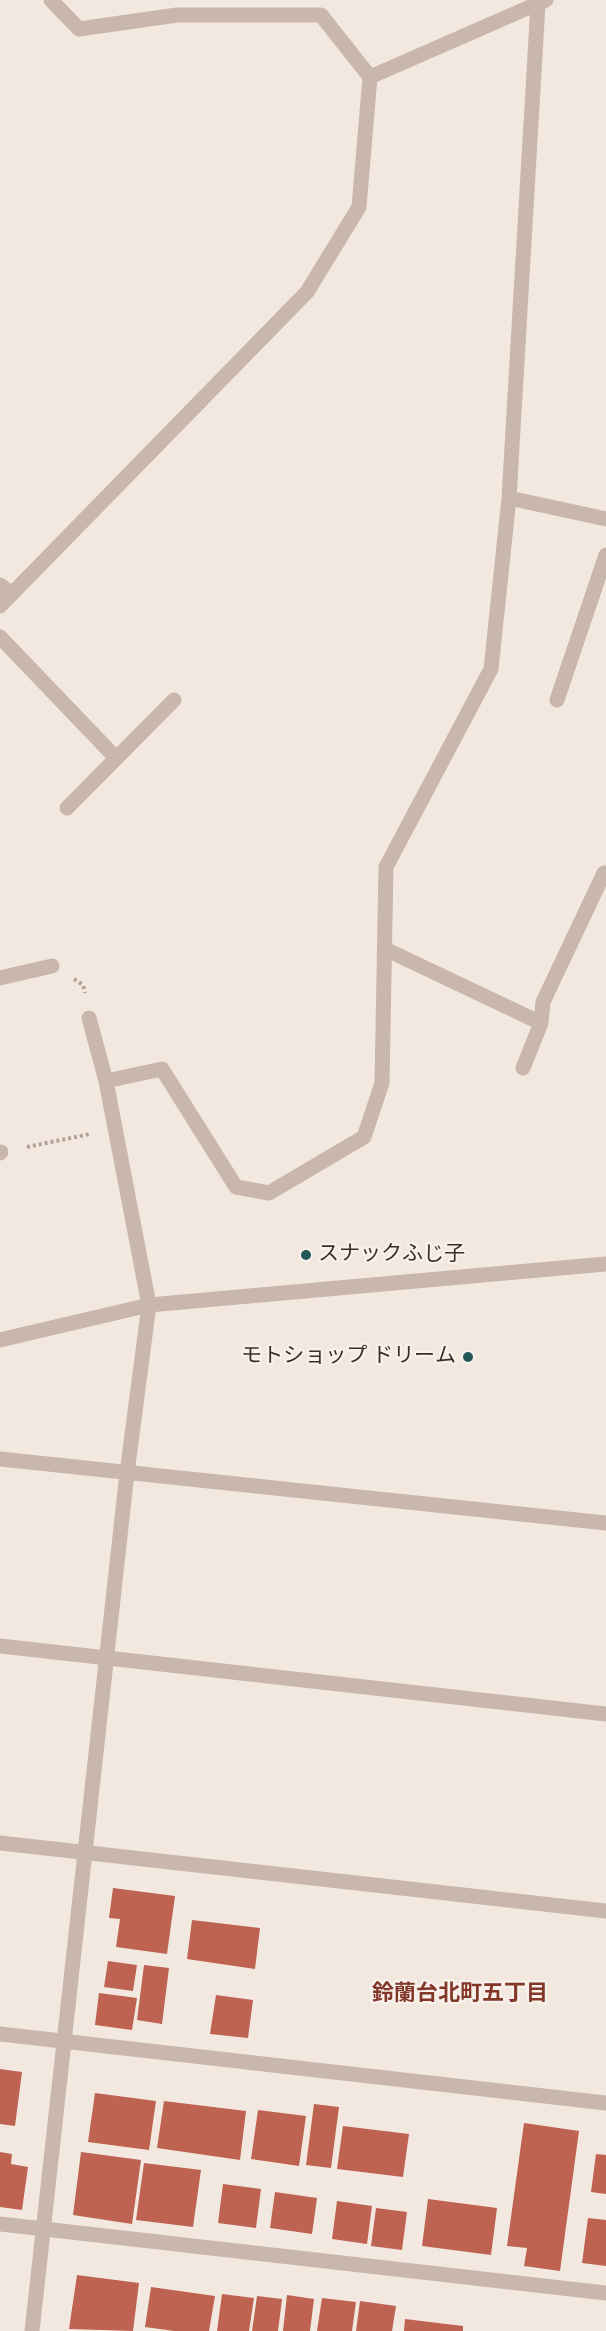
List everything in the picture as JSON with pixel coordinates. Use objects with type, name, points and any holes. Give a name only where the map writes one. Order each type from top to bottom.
[{"type":"street","points":[[51,0],[79,29],[177,15],[321,15]]},
{"type":"street","points":[[0,606],[6,589],[307,292],[359,207],[370,77],[311,0]]},
{"type":"street","points":[[106,1081],[162,1069],[236,1186],[269,1193],[364,1137],[382,1083],[386,867],[491,669],[509,498],[542,2],[370,77]]},
{"type":"street","points":[[509,498],[606,519]]},
{"type":"street","points":[[557,700],[606,555]]},
{"type":"street","points":[[0,637],[116,758]]},
{"type":"street","points":[[67,807],[174,700]]},
{"type":"street","points":[[523,1068],[541,1023],[543,1002],[604,873]]},
{"type":"street","points":[[385,949],[541,1023]]},
{"type":"street","points":[[0,978],[52,966]]},
{"type":"street","points":[[32,2331],[128,1473],[149,1305],[106,1081],[89,1018]]},
{"type":"street","points":[[0,1340],[149,1305],[606,1264]]},
{"type":"street","points":[[0,1459],[606,1523]]},
{"type":"street","points":[[0,1646],[606,1714]]},
{"type":"street","points":[[0,1843],[606,1911]]},
{"type":"street","points":[[0,2034],[606,2103]]},
{"type":"street","points":[[0,2224],[606,2293]]},
{"type":"path","points":[[52,966],[83,985],[89,1018]]},
{"type":"path","points":[[1,1153],[115,1129]]},
{"type":"building","points":[[113,1888],[175,1896],[167,1954],[116,1947],[120,1919],[109,1918]]},
{"type":"building","points":[[192,1920],[260,1928],[255,1969],[187,1959]]},
{"type":"building","points":[[108,1961],[137,1965],[133,1991],[104,1987]]},
{"type":"building","points":[[144,1965],[169,1968],[162,2024],[137,2020]]},
{"type":"building","points":[[99,1993],[137,1998],[132,2030],[95,2025]]},
{"type":"building","points":[[216,1995],[253,2000],[248,2038],[210,2034]]},
{"type":"building","points":[[0,2069],[22,2072],[15,2126],[0,2124]]},
{"type":"building","points":[[95,2093],[156,2101],[149,2150],[88,2142]]},
{"type":"building","points":[[164,2101],[246,2111],[240,2160],[157,2148]]},
{"type":"building","points":[[314,2104],[339,2107],[331,2168],[306,2165]]},
{"type":"building","points":[[258,2110],[306,2116],[299,2166],[251,2159]]},
{"type":"building","points":[[524,2123],[579,2131],[560,2271],[524,2266],[527,2248],[507,2246]]},
{"type":"building","points":[[343,2126],[409,2134],[403,2177],[337,2169]]},
{"type":"building","points":[[0,2152],[12,2154],[11,2164],[28,2167],[22,2210],[0,2207]]},
{"type":"building","points":[[81,2152],[141,2160],[132,2224],[73,2215]]},
{"type":"building","points":[[596,2154],[606,2155],[606,2194],[591,2192]]},
{"type":"building","points":[[144,2163],[201,2170],[193,2227],[136,2220]]},
{"type":"building","points":[[223,2184],[261,2189],[256,2228],[218,2223]]},
{"type":"building","points":[[275,2192],[317,2198],[312,2234],[270,2228]]},
{"type":"building","points":[[428,2199],[497,2208],[491,2255],[422,2246]]},
{"type":"building","points":[[337,2201],[372,2206],[367,2244],[332,2239]]},
{"type":"building","points":[[376,2208],[407,2212],[402,2250],[371,2246]]},
{"type":"building","points":[[588,2218],[606,2220],[606,2266],[582,2263]]},
{"type":"building","points":[[77,2275],[139,2283],[133,2331],[69,2329]]},
{"type":"building","points":[[151,2287],[215,2296],[209,2331],[174,2331],[145,2327]]},
{"type":"building","points":[[222,2294],[254,2298],[249,2331],[217,2331]]},
{"type":"building","points":[[287,2295],[314,2299],[310,2331],[283,2331]]},
{"type":"building","points":[[257,2296],[282,2299],[278,2331],[252,2331]]},
{"type":"building","points":[[322,2298],[356,2302],[352,2331],[317,2331]]},
{"type":"building","points":[[360,2301],[396,2306],[392,2331],[356,2331]]},
{"type":"building","points":[[405,2319],[463,2326],[463,2331],[404,2331]]},
{"type":"place","name":"スナックふじ子","points":[[306,1255]]},
{"type":"place","name":"モトショップ ドリーム","points":[[468,1357]]},
{"type":"district","name":"鈴蘭台北町五丁目","points":[[460,1994]]}]
